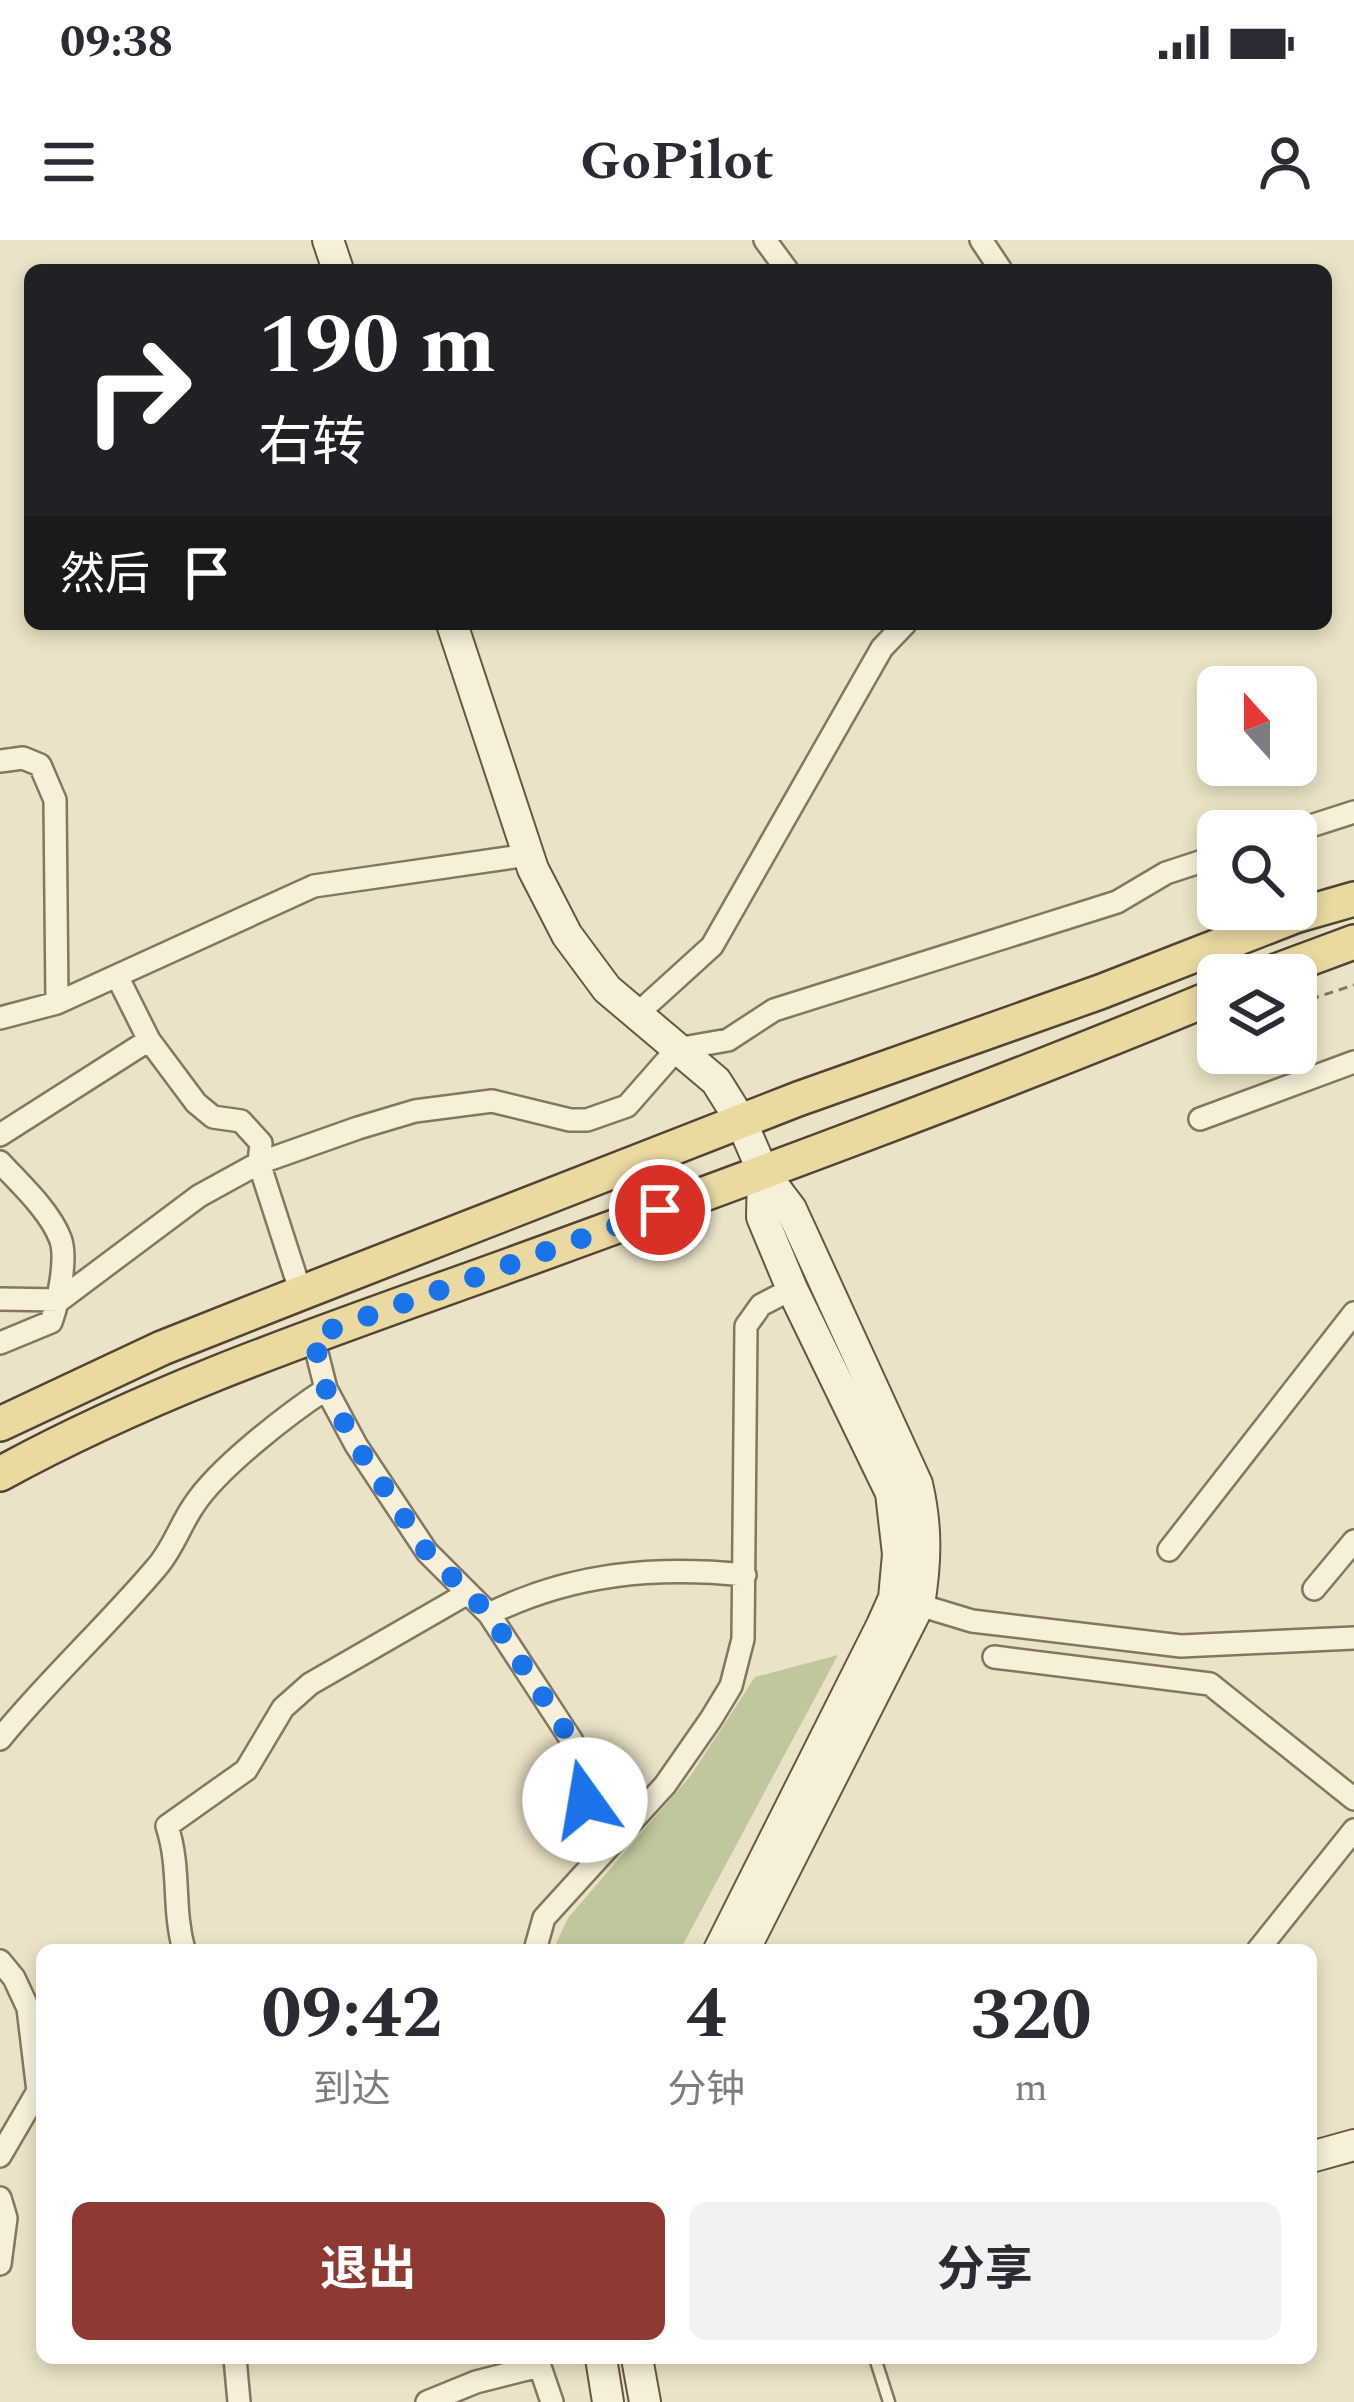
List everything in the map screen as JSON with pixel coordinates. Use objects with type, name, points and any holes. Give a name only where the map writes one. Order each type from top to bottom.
[{"type":"main road","points":[[454,630],[528,855],[567,935],[607,989],[716,1081],[741,1121],[763,1172],[791,1209],[917,1484],[927,1552],[747,1944]]},
{"type":"main road","points":[[0,1424],[162,1348],[741,1121],[1100,992],[1295,916],[1354,899]]},
{"type":"main road","points":[[1317,955],[1354,941]]},
{"type":"main road","points":[[0,1474],[176,1390],[313,1336],[763,1172],[1197,1003]]},
{"type":"main road","points":[[721,1944],[906,1602],[891,1492],[762,1217],[763,1172]]},
{"type":"main road","points":[[1317,2155],[1354,2145]]},
{"type":"main road","points":[[604,2364],[608,2402]]},
{"type":"main road","points":[[638,2364],[645,2402]]},
{"type":"street","points":[[636,1015],[712,946],[882,648],[899,630]]},
{"type":"street","points":[[0,761],[23,758],[40,765],[55,800],[57,1003]]},
{"type":"street","points":[[1317,824],[1354,812]]},
{"type":"street","points":[[0,1018],[57,1003],[314,886],[528,855]]},
{"type":"street","points":[[0,1299],[59,1300],[199,1196],[259,1163],[392,1118],[491,1101],[587,1120],[627,1106],[676,1049],[728,1040],[774,1010],[1117,902],[1166,874],[1197,863]]},
{"type":"street","points":[[117,976],[149,1040],[196,1102],[213,1117],[241,1121],[261,1143],[259,1163],[301,1293]]},
{"type":"street","points":[[0,1135],[149,1040]]},
{"type":"street","points":[[1200,1118],[1354,1062]]},
{"type":"street","points":[[0,1162],[62,1240],[59,1300],[51,1322],[0,1343]]},
{"type":"street","points":[[537,1944],[544,1918],[665,1785],[731,1686],[743,1639],[746,1575],[746,1327],[761,1305],[792,1289]]},
{"type":"street","points":[[1169,1550],[1346,1339],[1354,1313]]},
{"type":"street","points":[[313,1336],[326,1389],[356,1445],[427,1552],[489,1614],[572,1741],[585,1800]]},
{"type":"street","points":[[0,1739],[164,1560],[194,1504],[301,1406],[326,1389]]},
{"type":"street","points":[[1314,1589],[1354,1541]]},
{"type":"street","points":[[489,1614],[572,1581],[688,1569],[746,1575]]},
{"type":"street","points":[[182,1944],[175,1917],[178,1859],[167,1826],[246,1770],[283,1708],[310,1684],[468,1592]]},
{"type":"street","points":[[906,1602],[972,1621],[1180,1646],[1354,1638]]},
{"type":"street","points":[[994,1657],[1210,1684],[1354,1799]]},
{"type":"street","points":[[1263,1944],[1354,1831]]},
{"type":"street","points":[[0,1961],[28,2008],[36,2074]]},
{"type":"street","points":[[0,2156],[36,2094]]},
{"type":"street","points":[[0,2198],[6,2218],[0,2264]]},
{"type":"street","points":[[235,2364],[238,2402]]},
{"type":"street","points":[[428,2402],[532,2364]]},
{"type":"street","points":[[539,2364],[552,2402]]},
{"type":"lane","points":[[877,2364],[889,2402]]},
{"type":"path","points":[[1317,997],[1354,985]]},
{"type":"green space","points":[[838,1655],[683,1944],[556,1944],[568,1918],[691,1775],[755,1677]]},
{"type":"route","points":[[585,1800],[572,1741],[489,1614],[427,1552],[356,1445],[326,1389],[313,1336],[660,1210]]}]
